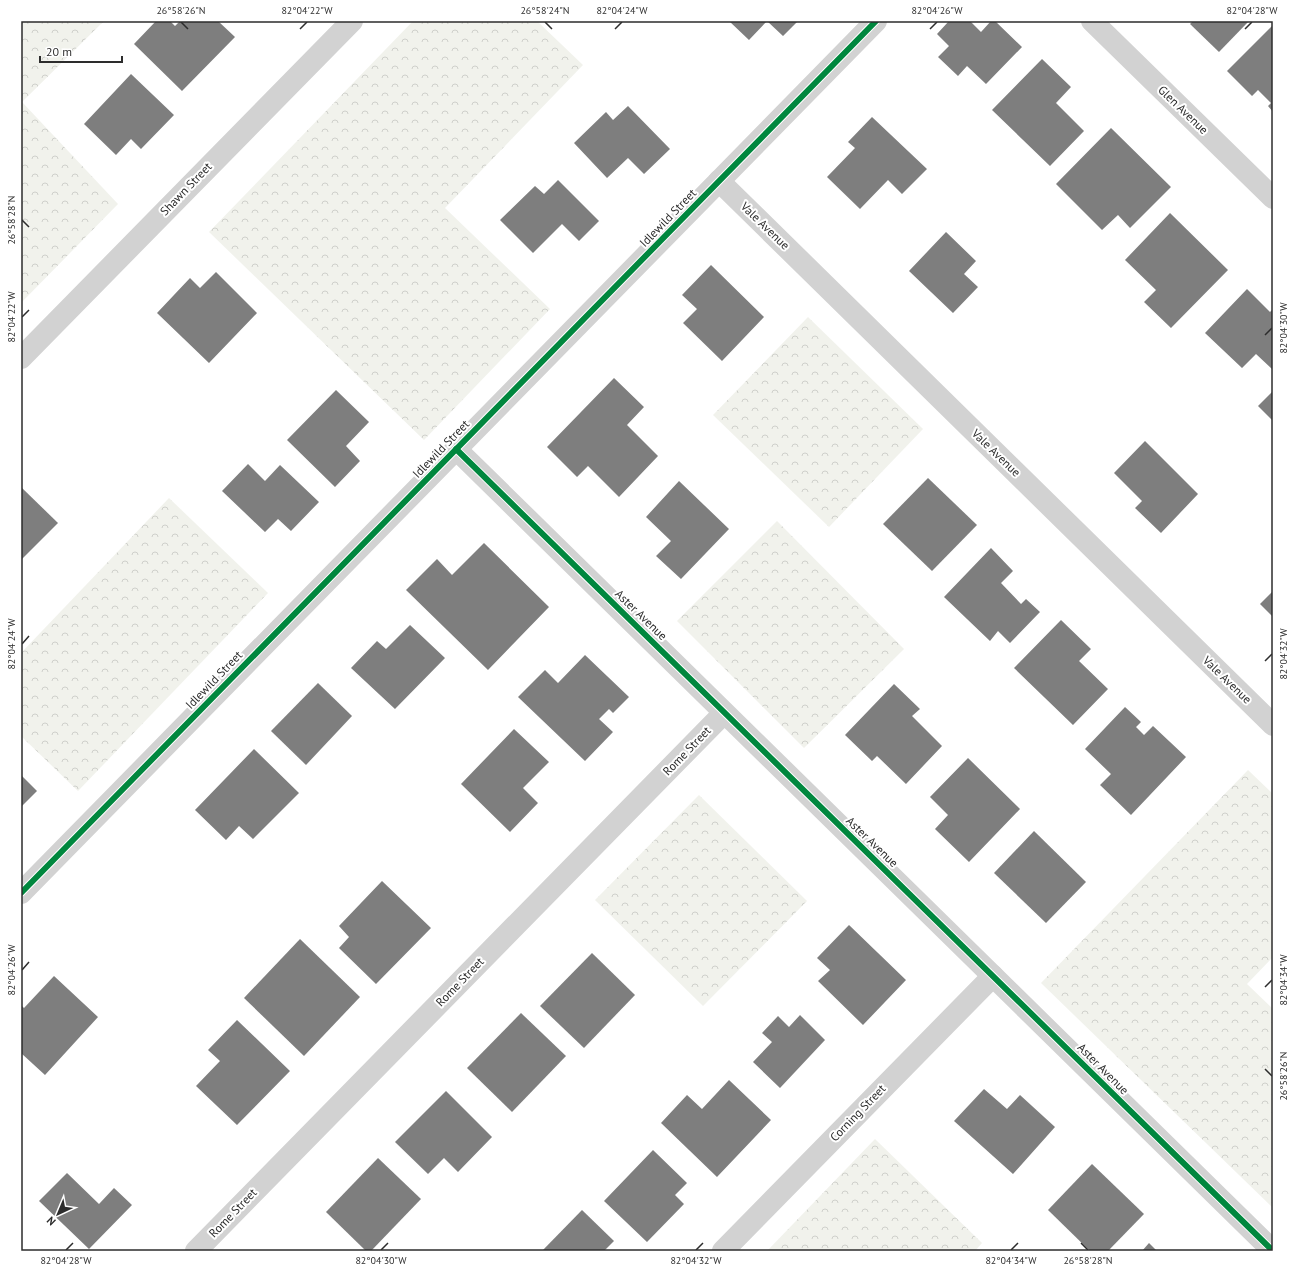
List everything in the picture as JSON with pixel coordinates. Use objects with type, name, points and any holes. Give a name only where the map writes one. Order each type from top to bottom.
[{"type":"street","name":"Shawn Street","points":[[21,358],[352,21]]},
{"type":"street","name":"Idlewild Street","points":[[21,893],[876,21]]},
{"type":"street","name":"Glen Avenue","points":[[1092,21],[1273,198]]},
{"type":"street","name":"Vale Avenue","points":[[719,181],[1273,725]]},
{"type":"street","name":"Aster Avenue","points":[[456,449],[1273,1251]]},
{"type":"street","name":"Rome Street","points":[[196,1251],[724,713]]},
{"type":"street","name":"Corning Street","points":[[723,1251],[993,976]]},
{"type":"green space","points":[[21,21],[104,21],[22,102],[118,204],[21,303]]},
{"type":"green space","points":[[413,21],[537,21],[583,65],[445,208],[550,309],[424,440],[209,232]]},
{"type":"green space","points":[[808,317],[923,429],[829,527],[713,415]]},
{"type":"green space","points":[[169,498],[268,593],[78,791],[21,736],[21,653]]},
{"type":"green space","points":[[777,521],[904,649],[804,748],[677,621]]},
{"type":"green space","points":[[1248,770],[1273,794],[1273,957],[1247,984],[1273,1009],[1273,1208],[1041,983]]},
{"type":"green space","points":[[699,795],[807,901],[703,1006],[595,900]]},
{"type":"green space","points":[[875,1139],[982,1243],[975,1251],[767,1251]]},
{"type":"building","points":[[156,21],[170,21],[175,26],[180,21],[218,21],[235,37],[182,91],[134,44]]},
{"type":"building","points":[[729,21],[767,21],[749,40]]},
{"type":"building","points":[[767,21],[798,21],[783,36]]},
{"type":"building","points":[[949,21],[970,21],[981,32],[991,21],[995,21],[1022,47],[986,84],[967,66],[958,76],[938,57],[949,46],[937,34]]},
{"type":"building","points":[[1193,21],[1249,21],[1219,52],[1190,24]]},
{"type":"building","points":[[1273,25],[1273,112],[1268,106],[1271,103],[1258,90],[1252,96],[1227,71]]},
{"type":"building","points":[[1042,59],[1071,87],[1056,103],[1084,131],[1050,166],[992,110]]},
{"type":"building","points":[[131,74],[174,115],[141,149],[131,139],[116,155],[84,124]]},
{"type":"building","points":[[628,106],[670,149],[644,174],[628,158],[607,178],[574,143],[606,112],[613,120]]},
{"type":"building","points":[[872,117],[927,169],[902,194],[888,180],[860,209],[827,177],[855,148],[848,142]]},
{"type":"building","points":[[1111,128],[1171,187],[1130,228],[1118,215],[1102,230],[1056,184]]},
{"type":"building","points":[[558,180],[599,221],[579,241],[562,224],[533,253],[500,220],[535,186],[544,194]]},
{"type":"building","points":[[1170,213],[1228,270],[1171,328],[1144,302],[1156,290],[1125,260]]},
{"type":"building","points":[[946,232],[976,261],[964,274],[978,287],[953,313],[909,271]]},
{"type":"building","points":[[711,265],[764,317],[722,361],[683,323],[697,309],[682,295]]},
{"type":"building","points":[[216,272],[257,313],[209,363],[157,313],[190,278],[200,288]]},
{"type":"building","points":[[1247,289],[1270,312],[1273,309],[1272,369],[1256,354],[1242,368],[1205,333]]},
{"type":"building","points":[[614,378],[644,407],[627,425],[658,456],[619,497],[588,466],[577,477],[547,447]]},
{"type":"building","points":[[336,390],[369,422],[346,446],[360,461],[335,487],[287,440]]},
{"type":"building","points":[[1273,391],[1273,421],[1258,406]]},
{"type":"building","points":[[1145,441],[1198,494],[1161,533],[1135,508],[1142,501],[1114,473]]},
{"type":"building","points":[[248,464],[265,481],[280,465],[319,502],[291,531],[278,519],[265,532],[222,491]]},
{"type":"building","points":[[928,478],[977,525],[932,571],[883,524]]},
{"type":"building","points":[[679,481],[729,529],[681,579],[656,556],[671,541],[646,517]]},
{"type":"building","points":[[21,487],[58,523],[21,560]]},
{"type":"building","points":[[484,543],[549,607],[488,670],[406,590],[437,559],[452,575]]},
{"type":"building","points":[[991,548],[1013,571],[1001,583],[1021,604],[1026,599],[1040,612],[1010,643],[998,631],[990,641],[944,597]]},
{"type":"building","points":[[1273,591],[1273,617],[1260,604]]},
{"type":"building","points":[[1061,620],[1091,649],[1079,661],[1108,689],[1073,725],[1014,668]]},
{"type":"building","points":[[410,625],[445,658],[395,709],[351,668],[377,641],[386,649]]},
{"type":"building","points":[[585,655],[629,697],[613,713],[609,709],[599,719],[613,732],[585,761],[518,697],[545,670],[558,683]]},
{"type":"building","points":[[318,683],[352,716],[306,765],[271,731]]},
{"type":"building","points":[[894,684],[920,709],[912,716],[942,746],[906,784],[877,756],[872,761],[845,735]]},
{"type":"building","points":[[1125,707],[1141,722],[1136,727],[1144,735],[1153,726],[1186,757],[1131,815],[1100,785],[1111,774],[1085,749]]},
{"type":"building","points":[[514,729],[549,762],[523,788],[538,803],[510,832],[461,784]]},
{"type":"building","points":[[254,749],[299,793],[253,839],[239,826],[226,840],[195,810]]},
{"type":"building","points":[[968,758],[1020,809],[969,862],[935,829],[948,815],[930,797]]},
{"type":"building","points":[[21,775],[37,791],[21,807]]},
{"type":"building","points":[[1034,831],[1086,882],[1046,923],[994,873]]},
{"type":"building","points":[[382,881],[431,928],[376,984],[339,948],[349,937],[339,926]]},
{"type":"building","points":[[849,925],[906,980],[863,1025],[818,981],[830,970],[817,958]]},
{"type":"building","points":[[300,939],[360,997],[304,1056],[244,998]]},
{"type":"building","points":[[592,953],[635,995],[584,1048],[540,1006]]},
{"type":"building","points":[[54,976],[98,1017],[45,1075],[21,1053],[21,1005],[24,1008]]},
{"type":"building","points":[[521,1013],[566,1056],[512,1112],[467,1068]]},
{"type":"building","points":[[800,1015],[825,1040],[780,1088],[753,1062],[772,1042],[762,1033],[778,1016],[789,1027]]},
{"type":"building","points":[[237,1020],[290,1071],[237,1125],[196,1086],[220,1061],[208,1050]]},
{"type":"building","points":[[729,1080],[771,1120],[717,1177],[661,1123],[687,1095],[702,1109]]},
{"type":"building","points":[[984,1089],[1007,1109],[1020,1095],[1055,1127],[1013,1174],[954,1121]]},
{"type":"building","points":[[446,1091],[492,1137],[458,1172],[444,1158],[428,1174],[395,1142]]},
{"type":"building","points":[[653,1150],[687,1183],[675,1195],[684,1204],[647,1242],[604,1201]]},
{"type":"building","points":[[378,1158],[421,1199],[371,1251],[366,1251],[326,1212]]},
{"type":"building","points":[[1092,1164],[1144,1214],[1108,1251],[1090,1251],[1048,1210]]},
{"type":"building","points":[[67,1173],[99,1204],[114,1188],[132,1205],[89,1249],[39,1201]]},
{"type":"building","points":[[582,1210],[614,1241],[604,1251],[542,1251]]},
{"type":"building","points":[[1149,1243],[1157,1251],[1142,1251]]},
{"type":"cycle path","points":[[21,893],[876,21]]},
{"type":"cycle path","points":[[456,449],[1273,1251]]}]
